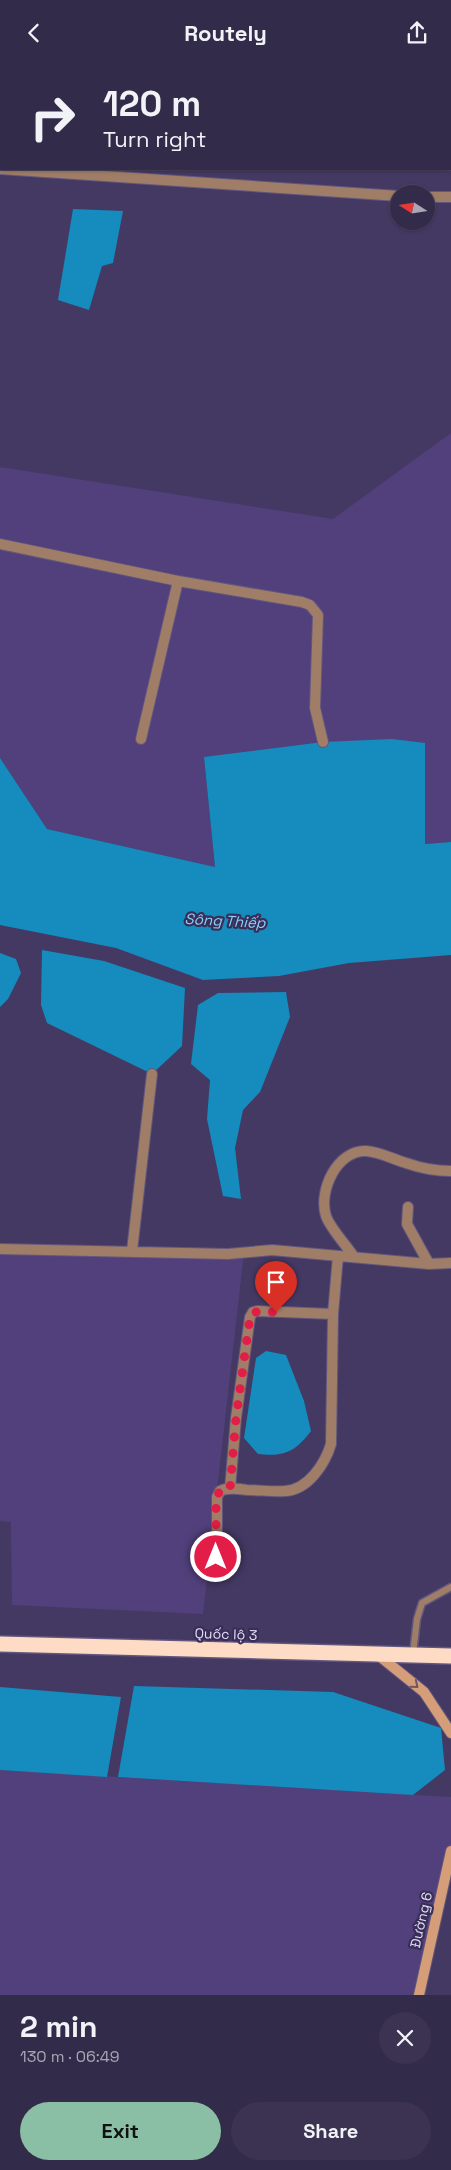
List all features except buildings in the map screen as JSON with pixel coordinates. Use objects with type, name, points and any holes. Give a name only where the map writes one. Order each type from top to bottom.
[{"type":"highway","name":"Quốc lộ 3","points":[[0,1644],[451,1656]]},
{"type":"main road","points":[[377,1654],[424,1692],[451,1733]]},
{"type":"main road","name":"Đường 6","points":[[419,1995],[451,1851]]},
{"type":"street","points":[[15,170],[390,195]]},
{"type":"street","points":[[435,197],[451,197]]},
{"type":"street","points":[[0,544],[178,581],[302,602],[310,605],[318,615],[315,707],[323,742]]},
{"type":"street","points":[[141,739],[178,581]]},
{"type":"street","points":[[132,1251],[152,1074]]},
{"type":"street","points":[[354,1257],[326,1218],[324,1200],[329,1179],[344,1158],[355,1152],[367,1151],[390,1155],[404,1163],[422,1168],[451,1171]]},
{"type":"street","points":[[408,1207],[407,1224],[429,1264]]},
{"type":"street","points":[[0,1249],[228,1254],[272,1250],[429,1264],[451,1263]]},
{"type":"street","points":[[216,1557],[216,1497],[220,1491],[230,1489],[287,1491],[302,1486],[311,1478],[327,1457],[331,1444],[333,1314],[338,1256]]},
{"type":"street","points":[[230,1489],[236,1418],[250,1317],[257,1311],[333,1314]]},
{"type":"lane","points":[[413,1655],[417,1619],[422,1603],[451,1587]]},
{"type":"shaded area","points":[[451,433],[451,842],[425,844],[425,743],[204,757],[215,867],[47,829],[0,758],[0,467],[333,519]]},
{"type":"shaded area","points":[[0,1249],[244,1252],[203,1614],[12,1605],[11,1522],[0,1521]]},
{"type":"shaded area","points":[[0,1770],[451,1797],[451,1851],[419,1995],[0,1995]]},
{"type":"water","points":[[73,209],[123,211],[113,263],[102,266],[89,310],[58,300]]},
{"type":"water","name":"Sông Thiếp","points":[[392,739],[425,743],[425,844],[451,842],[451,955],[349,963],[279,976],[203,980],[116,948],[0,925],[0,758],[47,829],[215,867],[204,757],[323,742]]},
{"type":"water","points":[[42,950],[104,961],[185,988],[182,1046],[152,1074],[47,1023],[41,1005]]},
{"type":"water","points":[[0,953],[16,959],[21,973],[8,999],[0,1007]]},
{"type":"water","points":[[286,992],[290,1017],[260,1092],[243,1110],[235,1148],[241,1199],[223,1196],[207,1119],[210,1080],[191,1064],[198,1005],[218,993]]},
{"type":"water","points":[[266,1351],[286,1355],[304,1401],[311,1431],[294,1448],[275,1455],[258,1454],[244,1438],[256,1358]]},
{"type":"water","points":[[134,1686],[333,1692],[441,1728],[445,1770],[413,1795],[118,1777]]},
{"type":"water","points":[[0,1687],[121,1697],[107,1777],[0,1770]]},
{"type":"route","points":[[216,1557],[216,1497],[220,1491],[230,1489],[236,1418],[250,1317],[257,1311],[276,1312]]}]
